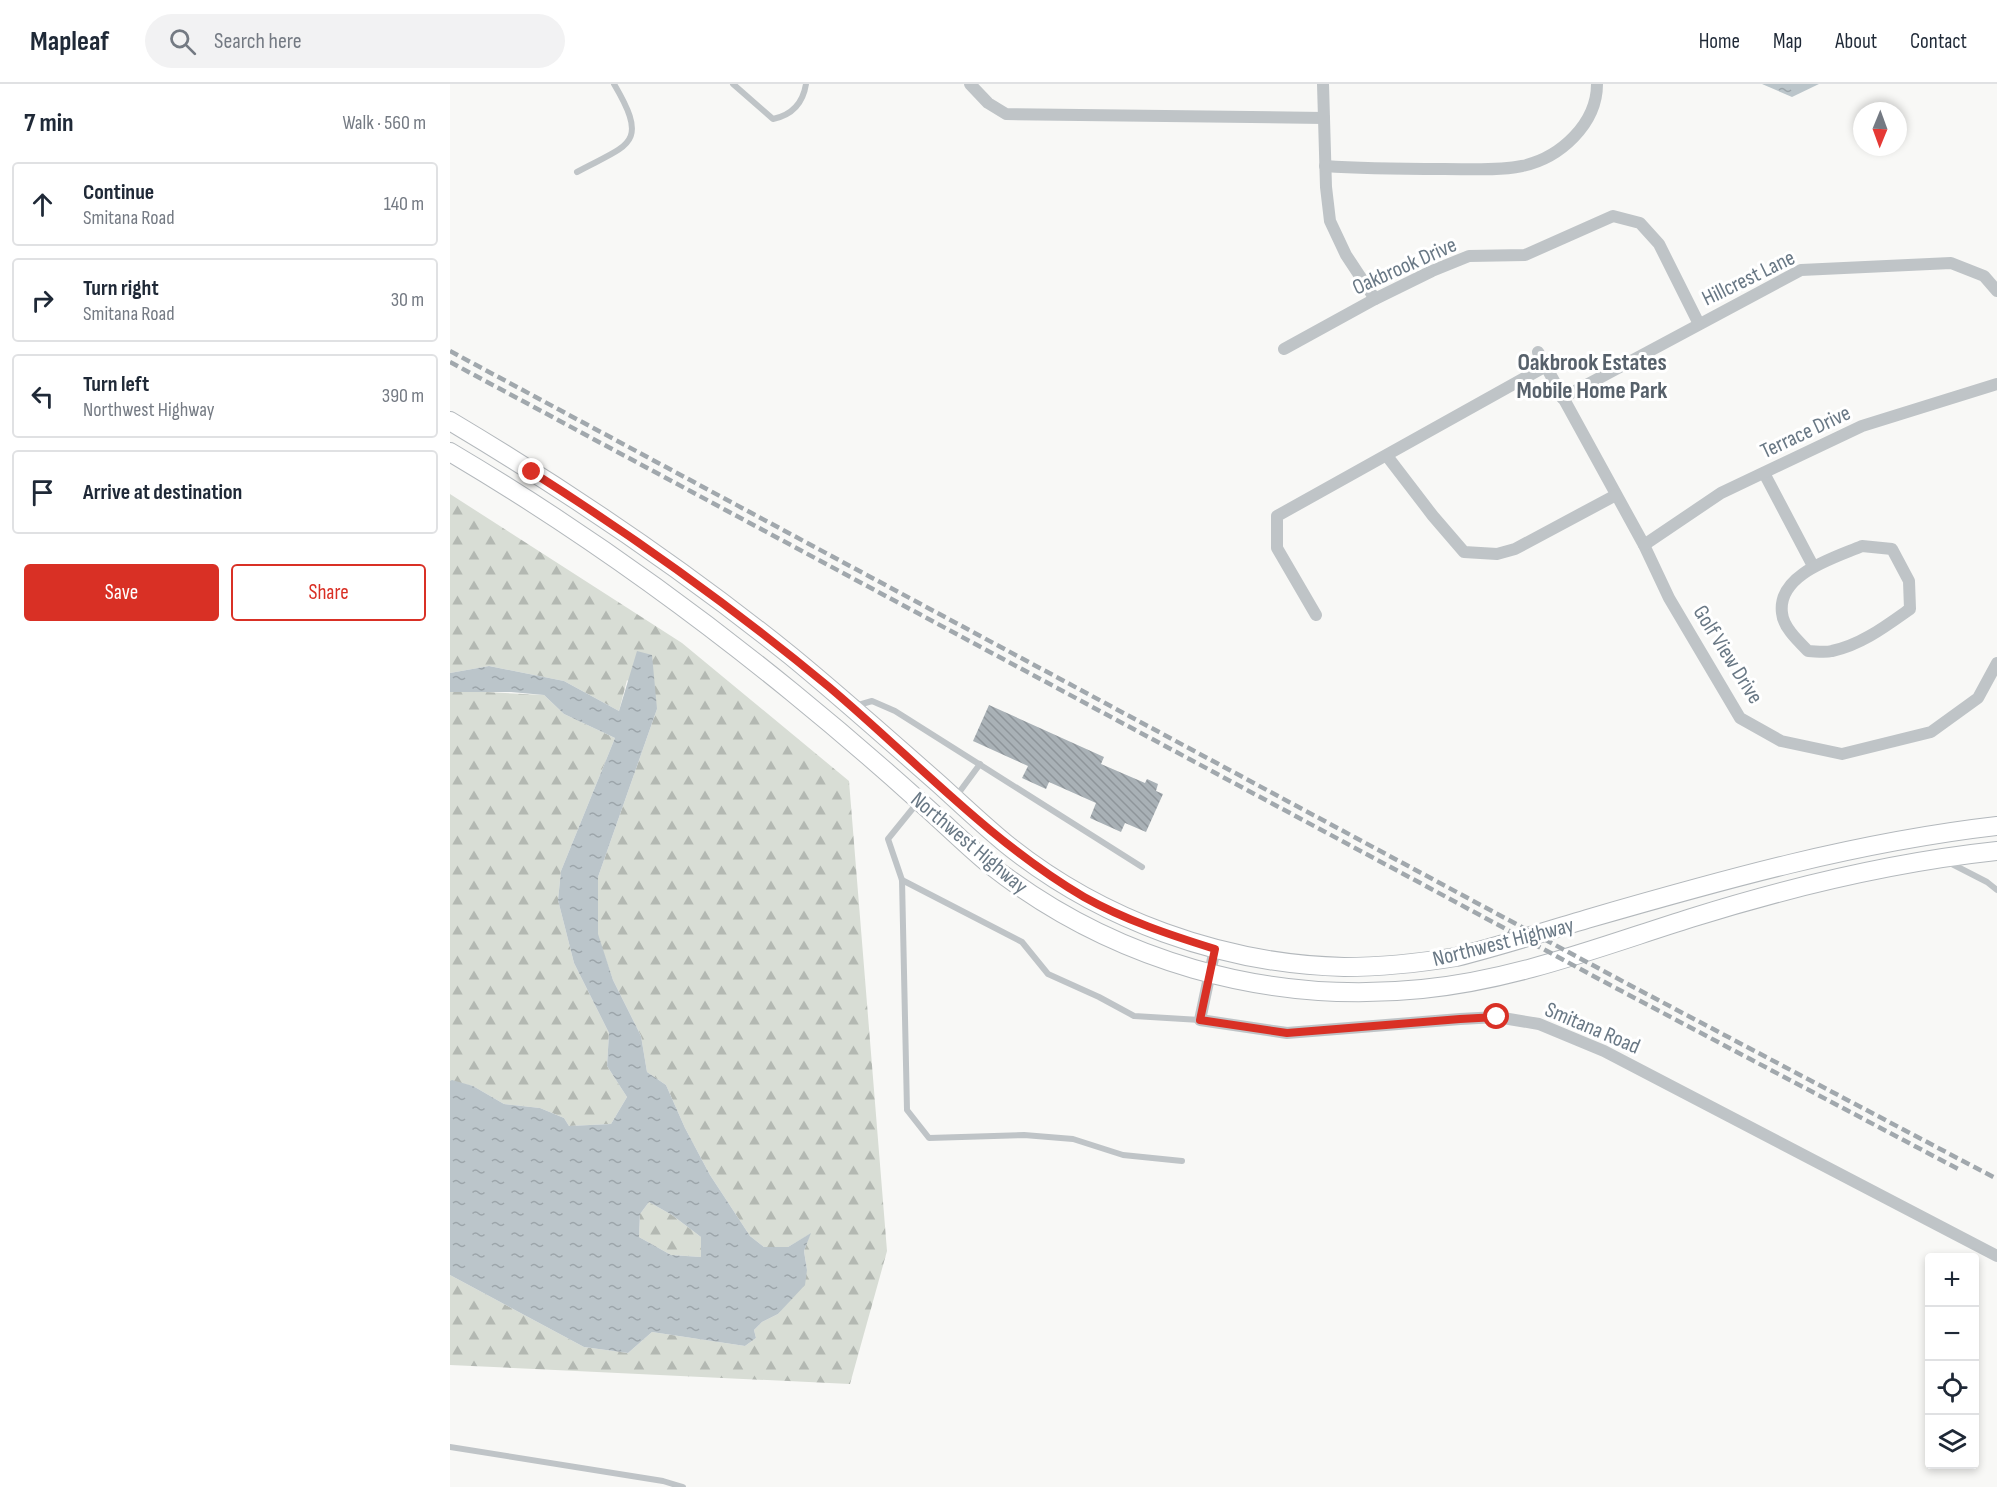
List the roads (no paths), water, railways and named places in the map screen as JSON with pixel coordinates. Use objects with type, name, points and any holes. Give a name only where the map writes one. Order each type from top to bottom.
[{"type":"main road","name":"Northwest Highway","points":[[450,421],[575,499],[663,559],[754,627],[852,708],[1006,844],[1085,897],[1131,920],[1215,949],[1265,959],[1346,967],[1420,963],[1456,957],[1817,857],[1932,834],[1997,826]]},
{"type":"main road","name":"Northwest Highway","points":[[450,452],[559,520],[688,609],[812,708],[990,864],[1029,892],[1071,919],[1132,948],[1208,973],[1258,985],[1303,991],[1344,993],[1421,990],[1464,984],[1544,965],[1693,917],[1787,891],[1887,868],[1997,851]]},
{"type":"street","points":[[970,84],[988,103],[1006,114],[1324,118]]},
{"type":"street","points":[[1323,84],[1325,166],[1330,221],[1346,255],[1375,299]]},
{"type":"street","points":[[1325,166],[1371,169],[1491,170],[1524,166],[1551,155],[1577,135],[1589,117],[1597,84]]},
{"type":"street","name":"Oakbrook Drive","points":[[1284,349],[1375,299],[1468,256],[1525,255],[1613,216],[1640,223],[1659,244],[1699,324]]},
{"type":"street","name":"Hillcrest Lane","points":[[1562,398],[1801,270],[1951,263],[1984,276],[1997,291]]},
{"type":"street","name":"Golf View Drive","points":[[1538,352],[1644,545],[1669,598],[1740,718],[1781,741],[1842,754],[1931,732],[1978,698],[1997,663]]},
{"type":"street","points":[[1316,615],[1277,548],[1277,516],[1546,366]]},
{"type":"street","name":"Terrace Drive","points":[[1644,545],[1721,493],[1862,426],[1997,386]]},
{"type":"street","points":[[1387,456],[1464,552],[1497,554],[1515,549],[1616,495]]},
{"type":"street","points":[[1764,473],[1813,566]]},
{"type":"street","points":[[1862,546],[1892,549],[1909,581],[1910,609],[1885,628],[1861,641],[1830,652],[1808,651],[1792,634],[1782,614],[1784,593],[1797,578],[1813,566],[1862,546]]},
{"type":"street","points":[[1200,1020],[1208,973],[1215,949]]},
{"type":"street","name":"Smitana Road","points":[[1200,1020],[1287,1033],[1497,1017],[1539,1024],[1604,1052],[1997,1256]]},
{"type":"lane","points":[[577,172],[626,145],[632,137],[630,116],[614,84]]},
{"type":"lane","points":[[734,84],[773,119],[785,117],[797,107],[804,96],[806,84]]},
{"type":"lane","points":[[852,708],[869,700],[882,705],[1142,867]]},
{"type":"lane","points":[[955,799],[980,764]]},
{"type":"lane","points":[[919,801],[888,839],[902,880],[907,1110],[930,1138],[1024,1135],[1072,1139],[1123,1155],[1182,1161]]},
{"type":"lane","points":[[1940,859],[1966,870],[1997,890]]},
{"type":"lane","points":[[902,880],[1023,942],[1048,974],[1134,1016],[1200,1020]]},
{"type":"lane","points":[[450,1447],[663,1481],[683,1487]]},
{"type":"water","points":[[1762,84],[1819,84],[1792,97]]},
{"type":"water","points":[[637,651],[652,655],[657,709],[598,877],[598,934],[613,980],[641,1036],[647,1072],[666,1085],[685,1128],[710,1175],[750,1236],[764,1247],[788,1247],[811,1233],[804,1251],[807,1270],[805,1285],[778,1314],[762,1322],[754,1330],[756,1338],[745,1346],[652,1332],[628,1353],[584,1347],[450,1275],[450,1081],[473,1086],[504,1104],[540,1108],[564,1118],[569,1126],[611,1124],[627,1097],[607,1066],[609,1033],[574,963],[558,900],[561,871],[615,738],[564,714],[544,695],[511,692],[450,692],[450,673],[489,666],[564,681],[619,711]],"holes":[[[649,1202],[672,1215],[701,1237],[701,1257],[671,1255],[639,1237],[640,1214]]]},
{"type":"railway","points":[[450,351],[1624,982],[1997,1179]]},
{"type":"railway","points":[[450,362],[1612,986],[1960,1170]]},
{"type":"district","name":"Oakbrook Estates Mobile Home Park","points":[[1592,376]]}]
